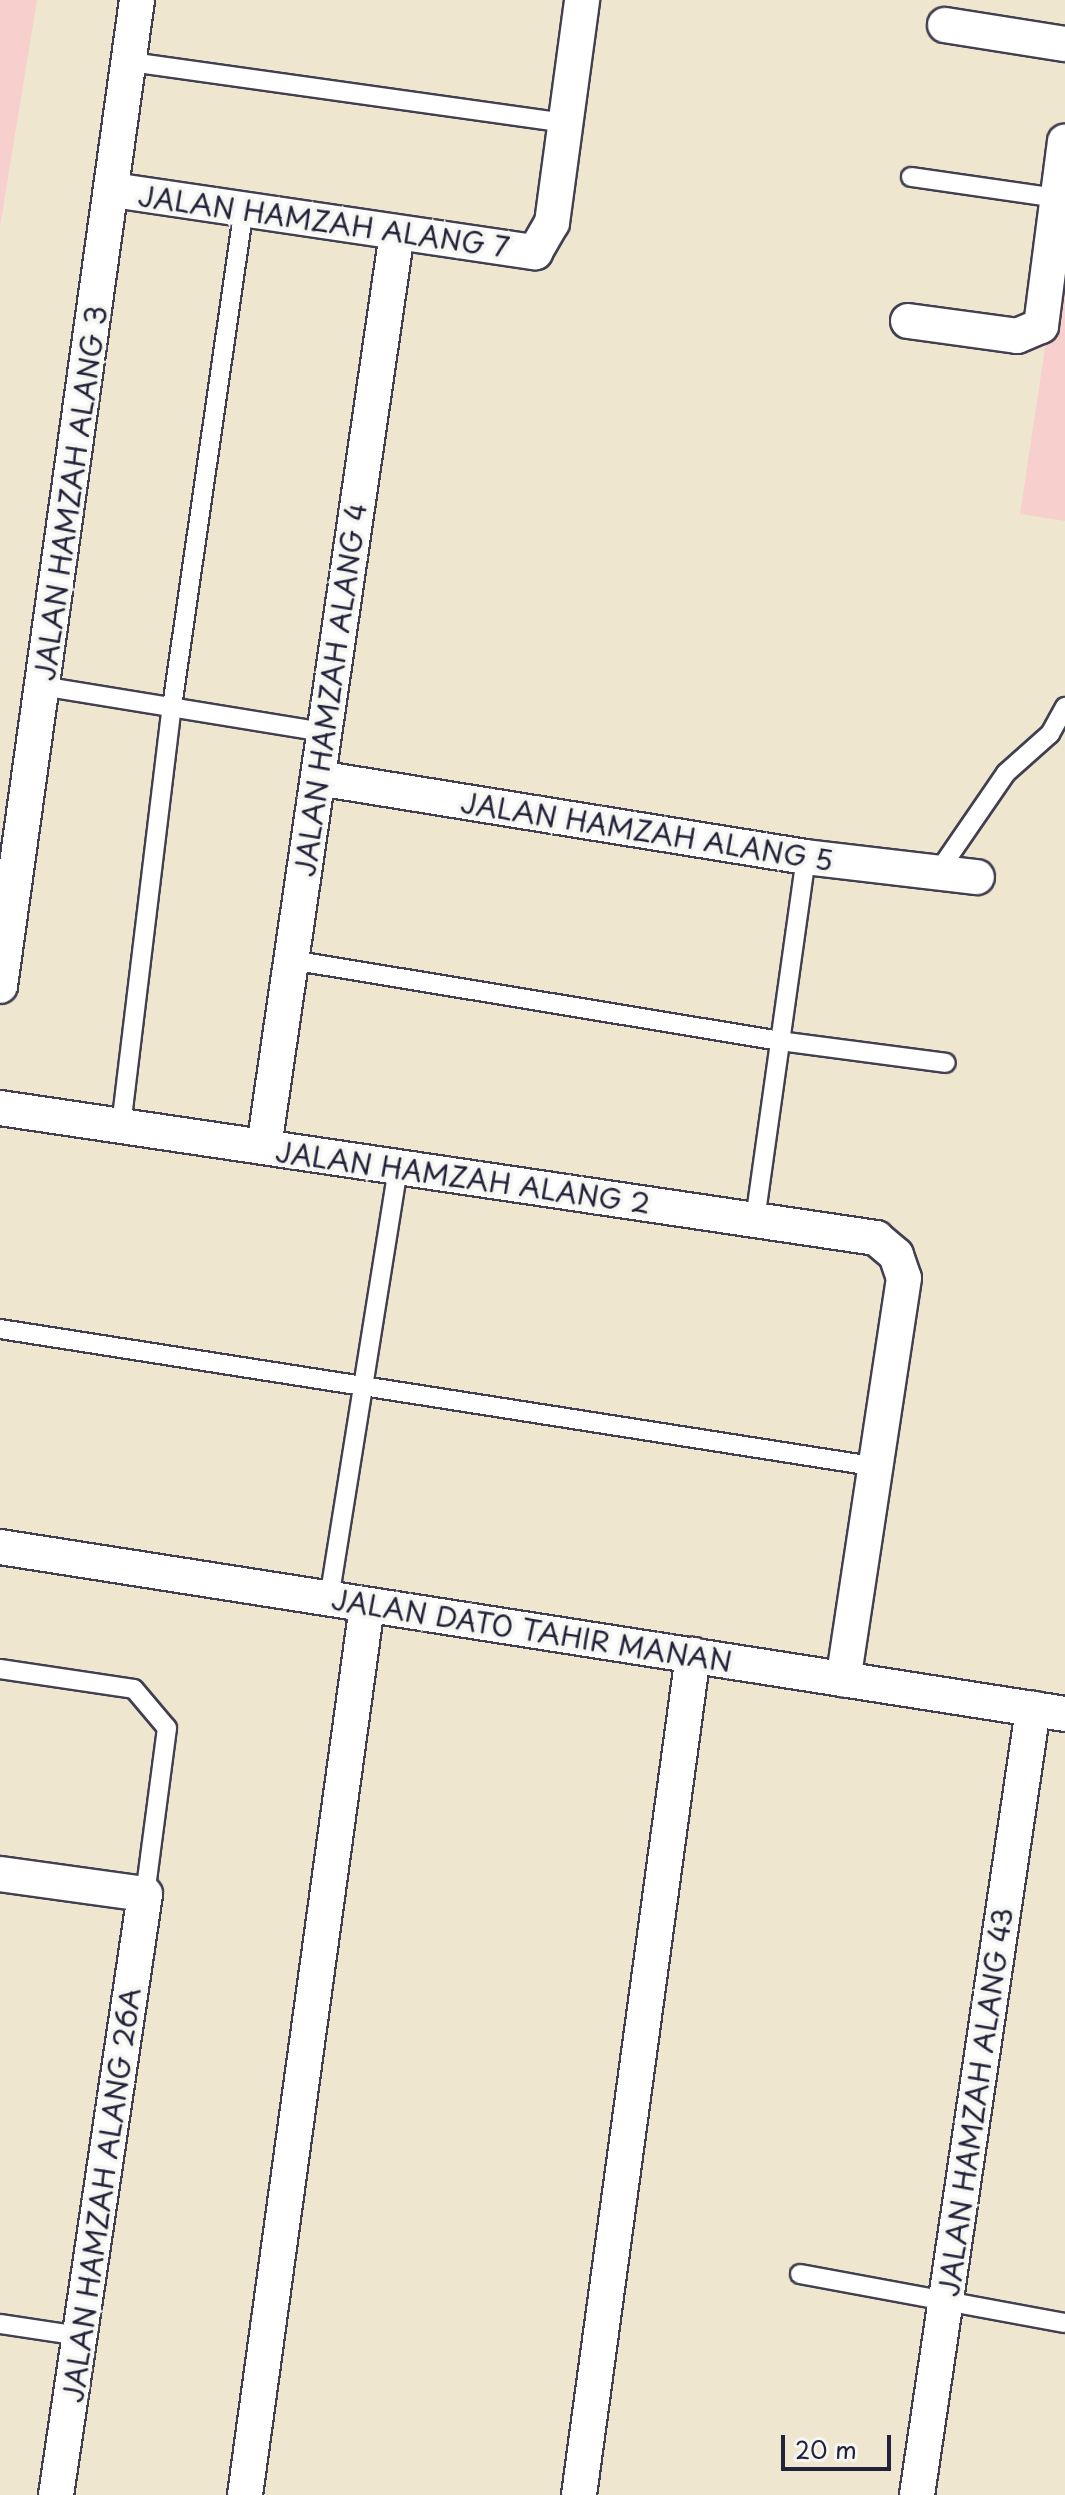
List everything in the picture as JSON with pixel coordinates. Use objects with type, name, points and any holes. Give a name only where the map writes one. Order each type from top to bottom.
[{"type":"street","name":"JALAN HAMZAH ALANG 3","points":[[0,986],[11,827],[42,686],[131,62],[137,0]]},
{"type":"street","points":[[565,123],[582,0]]},
{"type":"street","points":[[945,25],[1065,44]]},
{"type":"street","name":"JALAN HAMZAH ALANG 7","points":[[113,190],[535,252],[552,223],[565,123]]},
{"type":"street","points":[[908,321],[1017,336],[1030,335],[1041,326],[1065,142]]},
{"type":"street","name":"JALAN HAMZAH ALANG 4","points":[[264,1147],[397,233]]},
{"type":"street","name":"JALAN HAMZAH ALANG 5","points":[[318,778],[806,857],[977,877]]},
{"type":"street","name":"JALAN HAMZAH ALANG 2","points":[[0,1108],[876,1238],[896,1255],[904,1278],[878,1467]]},
{"type":"street","points":[[843,1679],[878,1467]]},
{"type":"street","name":"JALAN DATO TAHIR MANAN","points":[[0,1547],[1049,1711]]},
{"type":"street","points":[[245,2495],[367,1605]]},
{"type":"street","points":[[579,2495],[693,1655]]},
{"type":"street","name":"JALAN HAMZAH ALANG 43","points":[[917,2495],[945,2302],[1049,1711]]},
{"type":"street","points":[[0,1874],[145,1894]]},
{"type":"street","name":"JALAN HAMZAH ALANG 26A","points":[[56,2495],[145,1894]]},
{"type":"lane","points":[[131,62],[565,123]]},
{"type":"lane","points":[[911,177],[1057,198]]},
{"type":"lane","points":[[121,1126],[172,707],[244,208]]},
{"type":"lane","points":[[42,686],[324,732]]},
{"type":"lane","points":[[938,872],[1006,773],[1050,734],[1065,707]]},
{"type":"lane","points":[[755,1220],[806,857]]},
{"type":"lane","points":[[291,960],[780,1041],[946,1063]]},
{"type":"lane","points":[[329,1599],[398,1167]]},
{"type":"lane","points":[[0,1329],[878,1467]]},
{"type":"lane","points":[[0,1669],[134,1689],[167,1728],[145,1894]]},
{"type":"lane","points":[[800,2274],[1065,2323]]},
{"type":"lane","points":[[0,2324],[80,2336]]},
{"type":"shaded area","points":[[0,0],[37,0],[0,227]]},
{"type":"shaded area","points":[[1065,215],[1065,521],[1020,514]]}]
